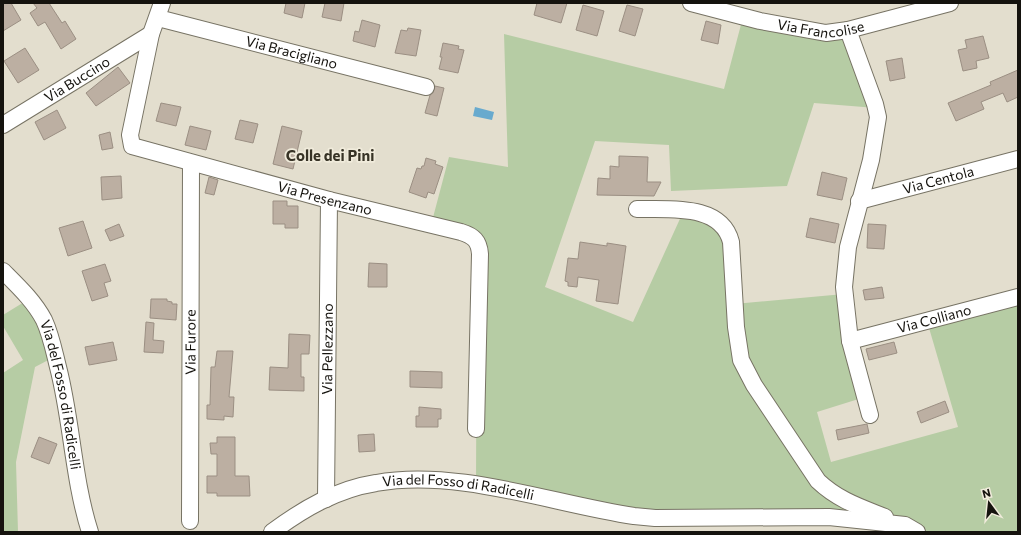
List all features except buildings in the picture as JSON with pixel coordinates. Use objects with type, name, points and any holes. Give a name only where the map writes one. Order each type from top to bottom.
[{"type":"street","name":"Via Francolise","points":[[691,3],[760,21],[814,32],[830,33],[848,30],[950,3]]},
{"type":"street","name":"Via Presenzano","points":[[160,11],[151,34],[130,141],[132,146],[138,149],[329,200],[461,232],[473,237],[477,241],[480,254],[476,429]]},
{"type":"street","name":"Via Bracigliano","points":[[160,11],[426,87]]},
{"type":"street","points":[[848,30],[875,104],[878,117],[871,160],[859,201],[844,271],[844,294],[850,341],[870,415]]},
{"type":"street","name":"Via Buccino","points":[[3,125],[151,34]]},
{"type":"street","name":"Via Centola","points":[[859,201],[1018,159]]},
{"type":"street","name":"Via Furore","points":[[190,521],[191,163]]},
{"type":"street","name":"Via Pellezzano","points":[[326,498],[329,200]]},
{"type":"street","points":[[637,209],[692,211],[714,219],[726,229],[731,242],[738,349],[744,366],[754,385],[813,473],[827,489],[848,502],[911,528]]},
{"type":"street","name":"Via del Fosso di Radicelli","points":[[3,271],[26,294],[38,310],[50,336],[63,389],[90,532]]},
{"type":"street","name":"Via Colliano","points":[[850,341],[1018,297]]},
{"type":"street","name":"Via del Fosso di Radicelli","points":[[272,532],[298,514],[326,498],[350,489],[375,483],[399,480],[424,480],[476,485],[605,512],[655,525],[817,516],[911,528]]},
{"type":"green space","points":[[743,17],[848,30],[876,108],[814,103],[787,186],[671,191],[669,145],[595,141],[545,287],[633,322],[684,210],[721,224],[734,304],[844,294],[865,397],[817,412],[831,462],[958,427],[927,321],[1015,298],[1018,312],[1018,532],[917,532],[905,525],[655,518],[476,485],[477,241],[431,225],[449,157],[508,167],[504,34],[724,89]]},
{"type":"green space","points":[[29,299],[56,356],[35,367],[16,462],[18,532],[3,532],[3,373],[23,360],[3,326],[3,315]]},
{"type":"water","points":[[475,107],[494,112],[492,120],[473,116]]},
{"type":"district","name":"Colle dei Pini","points":[[330,156]]}]
